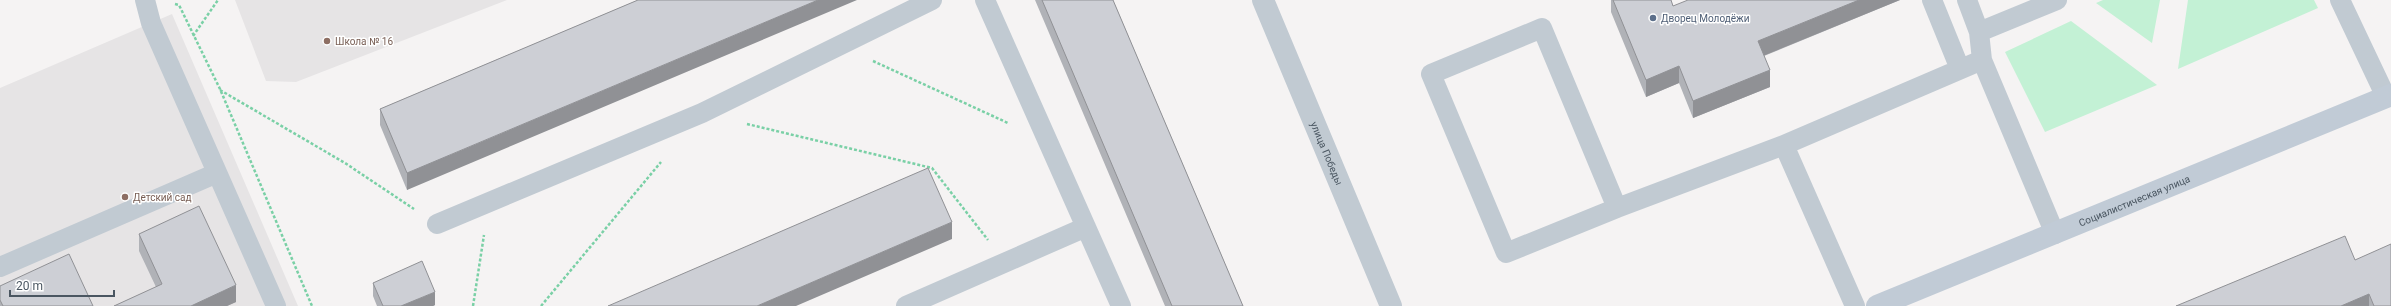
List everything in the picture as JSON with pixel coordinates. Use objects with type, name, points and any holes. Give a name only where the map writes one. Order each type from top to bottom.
[{"type":"main road","name":"Социалистическая улица","points":[[1877,306],[2389,96]]},
{"type":"street","name":"улица Победы","points":[[1262,0],[1391,306]]},
{"type":"lane","points":[[145,0],[151,23],[276,306]]},
{"type":"lane","points":[[437,224],[702,113],[932,0]]},
{"type":"lane","points":[[985,0],[1121,306]]},
{"type":"lane","points":[[1932,0],[1960,69]]},
{"type":"lane","points":[[1967,0],[1980,32],[1982,60],[2055,234]]},
{"type":"lane","points":[[1980,32],[2057,0]]},
{"type":"lane","points":[[2340,0],[2389,96]]},
{"type":"lane","points":[[1617,208],[1542,28],[1431,74],[1506,254],[1617,208],[1784,145],[1982,60]]},
{"type":"lane","points":[[1784,145],[1855,306]]},
{"type":"lane","points":[[0,267],[217,173]]},
{"type":"lane","points":[[906,306],[1086,227]]},
{"type":"path","points":[[193,36],[218,0]]},
{"type":"path","points":[[168,2],[179,5],[220,89],[312,306]]},
{"type":"path","points":[[840,45],[1047,141]]},
{"type":"path","points":[[220,89],[345,163],[437,224]]},
{"type":"path","points":[[702,113],[932,168],[1005,262]]},
{"type":"path","points":[[541,306],[662,161]]},
{"type":"path","points":[[473,306],[489,203]]},
{"type":"shaded area","name":"Школа № 16","points":[[235,0],[507,0],[296,82],[266,81]]},
{"type":"shaded area","name":"Детский сад","points":[[172,14],[298,306],[0,306],[0,88]]},
{"type":"green space","points":[[2103,0],[2160,0],[2152,43],[2096,3]]},
{"type":"green space","points":[[2188,0],[2314,0],[2318,8],[2178,69]]},
{"type":"green space","points":[[2071,21],[2157,85],[2045,132],[2005,52]]},
{"type":"building","points":[[638,0],[818,0],[407,173],[380,109]]},
{"type":"building","points":[[1042,0],[1113,0],[1243,306],[1172,306]]},
{"type":"building","points":[[1613,0],[1671,0],[1673,6],[1688,0],[1859,0],[1758,41],[1770,70],[1693,101],[1679,66],[1646,80]]},
{"type":"building","points":[[928,168],[952,222],[757,306],[608,306]]},
{"type":"building","points":[[199,206],[236,285],[191,306],[114,306],[162,284],[139,234]]},
{"type":"building","points":[[2345,236],[2355,260],[2391,244],[2391,306],[2374,306],[2369,294],[2341,306],[2176,306]]},
{"type":"building","points":[[69,254],[93,306],[3,306],[0,300],[0,286]]},
{"type":"building","points":[[422,261],[435,292],[401,306],[383,306],[373,283]]},
{"type":"place","name":"Дворец Молодёжи","points":[[1653,18]]},
{"type":"place","name":"Школа № 16","points":[[327,41]]},
{"type":"place","name":"Детский сад","points":[[125,197]]}]
